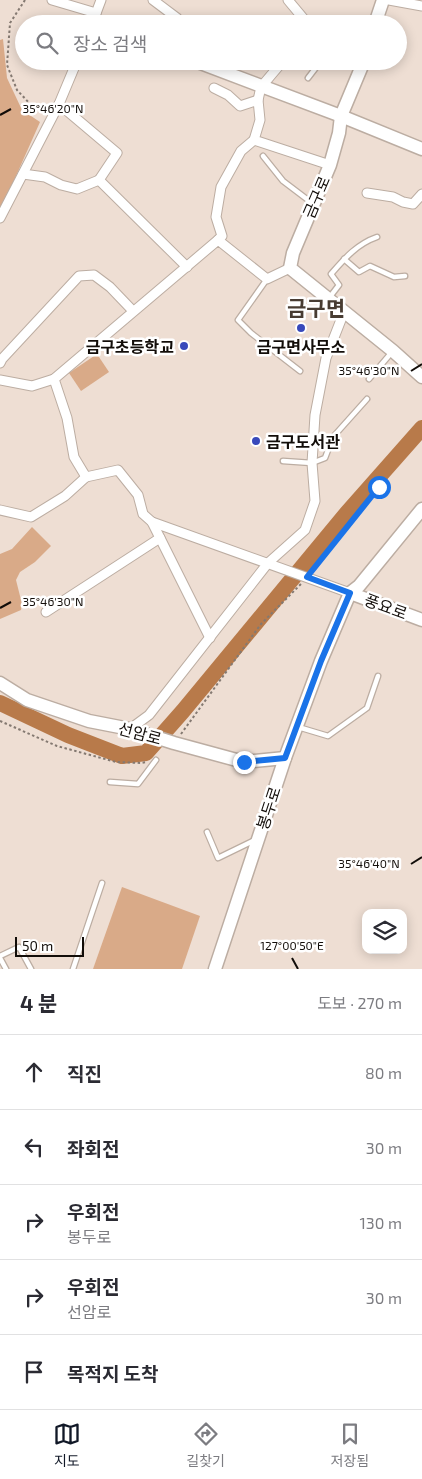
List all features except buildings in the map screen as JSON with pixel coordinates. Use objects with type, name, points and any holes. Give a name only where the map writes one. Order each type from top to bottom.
[{"type":"street","points":[[52,0],[82,15]]},
{"type":"street","points":[[96,15],[101,0]]},
{"type":"street","points":[[153,0],[173,15]]},
{"type":"street","points":[[288,0],[300,15]]},
{"type":"street","points":[[378,15],[383,0]]},
{"type":"street","points":[[389,0],[422,6]]},
{"type":"street","points":[[0,218],[59,104],[73,70]]},
{"type":"street","points":[[223,70],[261,87],[341,116],[422,149]]},
{"type":"street","points":[[0,380],[32,386],[54,379],[222,236],[216,217],[221,187],[240,151],[254,140],[260,120],[258,100],[261,87],[273,70]]},
{"type":"street","name":"금구로","points":[[290,268],[293,253],[330,164],[339,133],[341,116],[357,70]]},
{"type":"street","points":[[214,88],[228,95],[240,106],[258,100]]},
{"type":"street","points":[[22,174],[45,177],[61,186],[77,189],[100,180],[117,153],[59,104]]},
{"type":"street","points":[[254,140],[330,164]]},
{"type":"street","points":[[100,180],[187,267]]},
{"type":"street","points":[[367,193],[393,197],[413,204],[422,194]]},
{"type":"street","points":[[218,240],[267,279],[290,268],[393,351],[422,377]]},
{"type":"street","points":[[0,363],[79,276],[94,276],[110,287],[133,311]]},
{"type":"street","points":[[134,730],[149,716],[271,564],[305,530],[315,501],[312,463],[314,415],[326,358],[344,312]]},
{"type":"street","points":[[54,379],[67,418],[74,457],[86,477]]},
{"type":"street","points":[[0,510],[31,517],[65,496],[86,477],[118,470],[138,495],[143,514],[152,522],[210,638]]},
{"type":"street","points":[[152,522],[350,593],[365,579],[422,509]]},
{"type":"street","points":[[46,612],[160,538]]},
{"type":"street","name":"풍요로","points":[[350,593],[422,620]]},
{"type":"street","name":"봉두로","points":[[215,969],[296,727],[350,593]]},
{"type":"street","name":"선암로","points":[[0,684],[27,700],[89,721],[134,730],[244,762],[285,758]]},
{"type":"lane","points":[[308,78],[314,70]]},
{"type":"lane","points":[[263,156],[283,181],[313,204]]},
{"type":"lane","points":[[328,299],[339,285],[331,274],[356,248],[368,240],[378,237]]},
{"type":"lane","points":[[344,260],[359,272],[370,266],[394,277],[404,276]]},
{"type":"lane","points":[[267,279],[238,320],[251,333],[300,371]]},
{"type":"lane","points":[[369,379],[393,351]]},
{"type":"lane","points":[[283,461],[312,463],[325,458],[333,437],[367,399]]},
{"type":"lane","points":[[296,727],[328,736],[367,708],[378,676]]},
{"type":"lane","points":[[110,782],[138,784],[156,760]]},
{"type":"lane","points":[[207,832],[218,858],[258,839]]},
{"type":"lane","points":[[73,969],[102,883]]},
{"type":"lane","points":[[6,969],[0,957],[19,947],[31,969]]},
{"type":"path","points":[[15,15],[25,0]]},
{"type":"path","points":[[15,15],[10,23],[7,65],[17,90],[32,106],[59,104]]},
{"type":"path","points":[[172,742],[261,624],[305,576],[379,487]]},
{"type":"path","points":[[0,721],[58,746],[116,762],[140,764],[156,760]]},
{"type":"shaded area","points":[[3,39],[7,78],[22,110],[40,122],[0,212],[0,40]]},
{"type":"shaded area","points":[[97,354],[109,372],[81,391],[69,373]]},
{"type":"shaded area","points":[[32,527],[51,546],[35,562],[20,572],[16,580],[22,604],[21,610],[0,619],[0,554],[12,549]]},
{"type":"shaded area","points":[[122,887],[200,916],[182,969],[93,969]]},
{"type":"waterway","points":[[0,703],[68,735],[122,756],[146,753],[346,514],[422,428]]},
{"type":"place","name":"금구면사무소","points":[[301,328]]},
{"type":"place","name":"금구초등학교","points":[[184,346]]},
{"type":"place","name":"금구도서관","points":[[256,441]]},
{"type":"district","name":"금구면","points":[[316,307]]},
{"type":"route","points":[[244,762],[285,758],[321,661],[350,593],[307,577],[379,487]]}]
